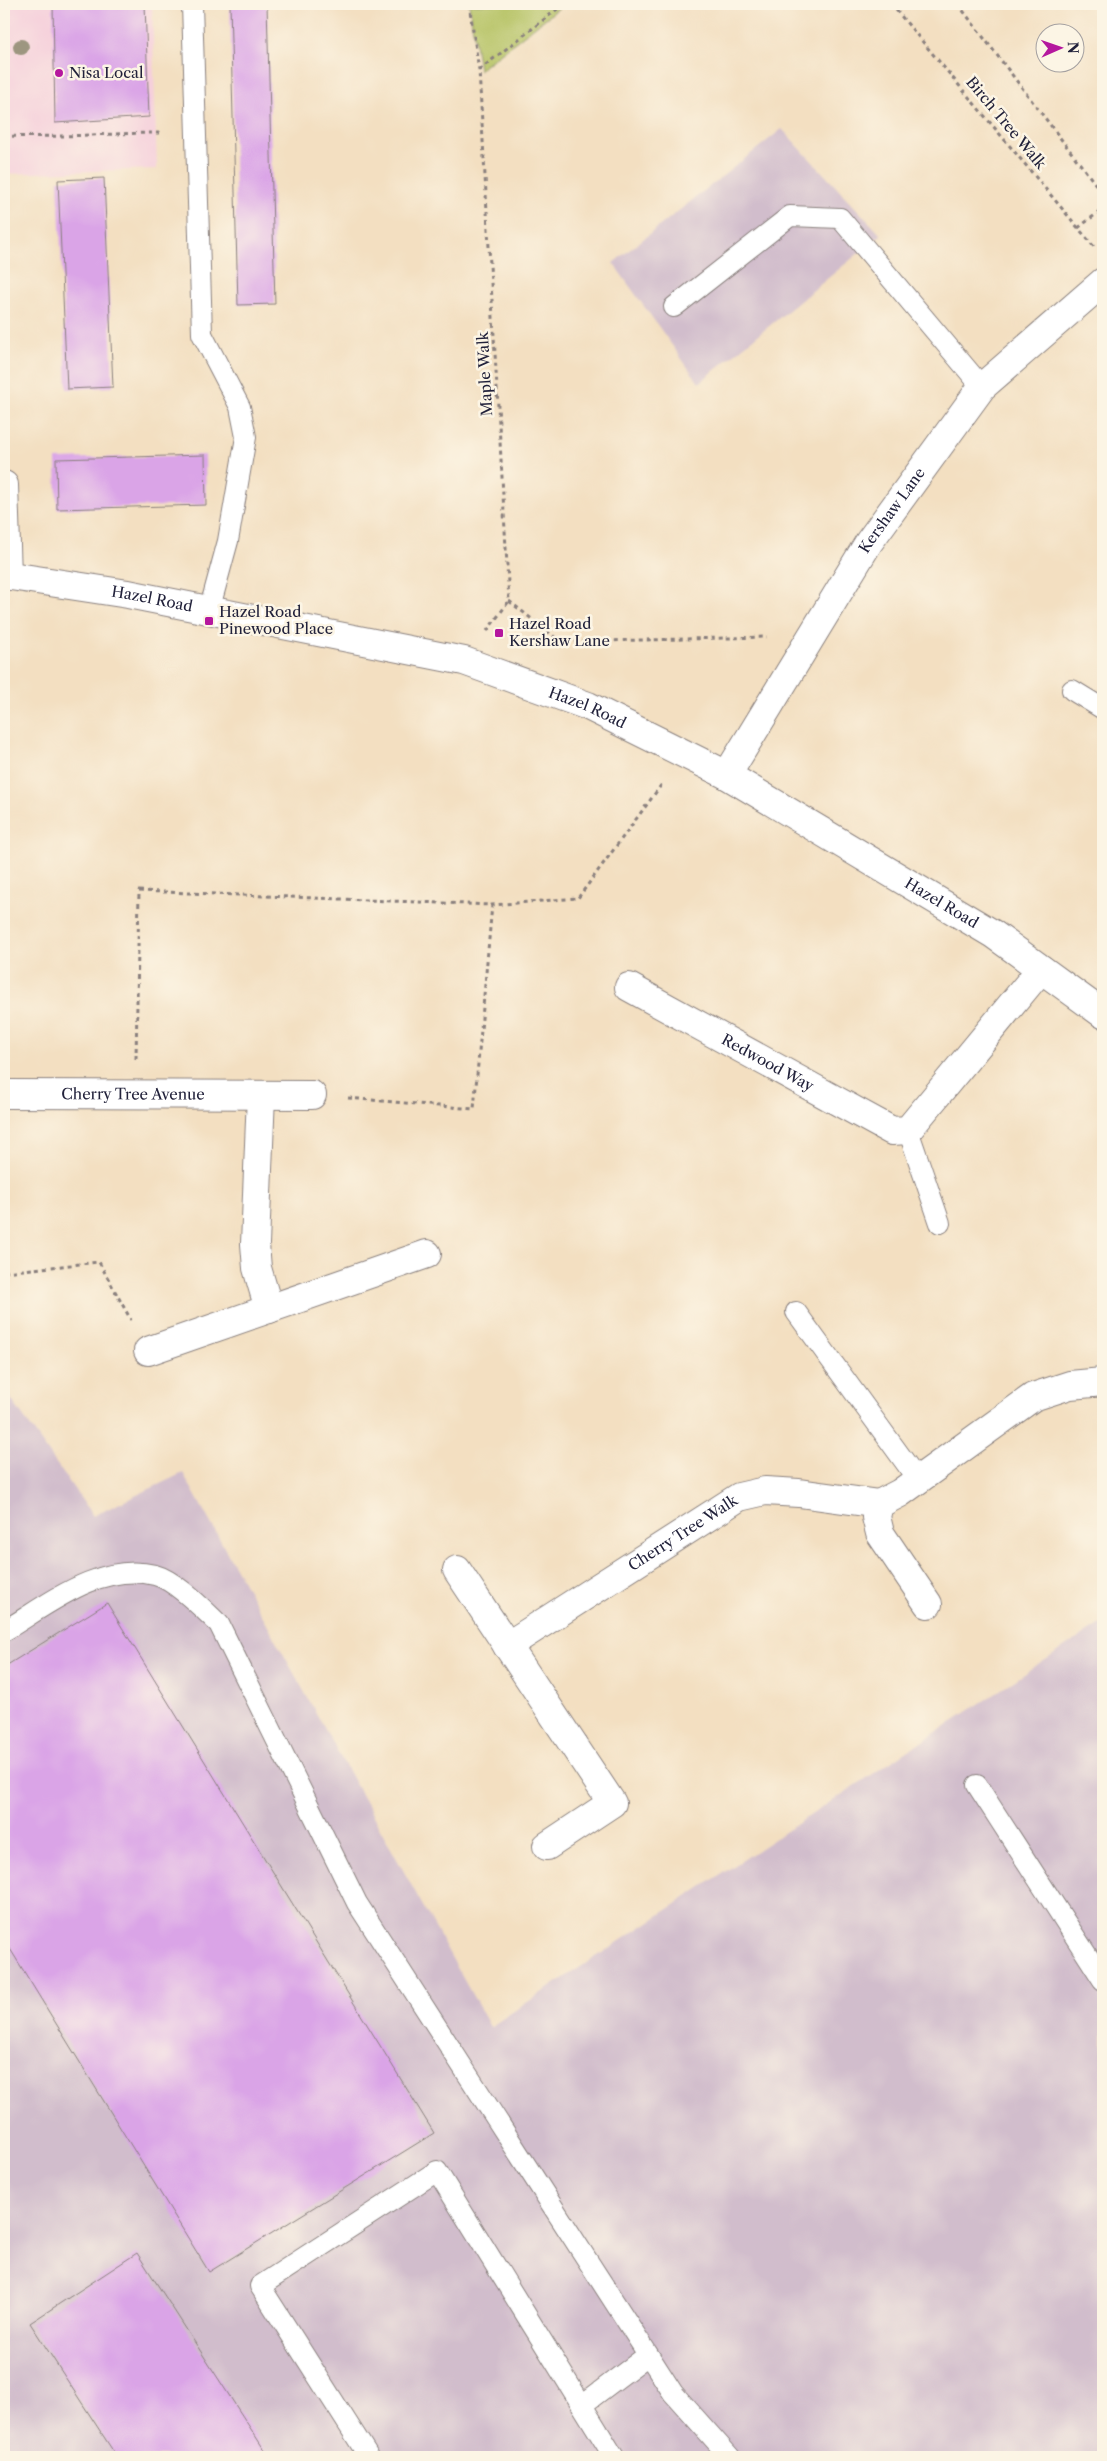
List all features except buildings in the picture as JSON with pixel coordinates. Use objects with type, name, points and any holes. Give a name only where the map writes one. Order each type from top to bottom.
[{"type":"street","name":"Kershaw Lane","points":[[727,775],[869,542],[982,387],[1103,282]]},
{"type":"street","points":[[4,485],[5,576]]},
{"type":"street","name":"Hazel Road","points":[[5,576],[128,594],[464,661],[588,706],[727,775],[993,934],[1103,1014]]},
{"type":"street","points":[[908,1130],[1041,969]]},
{"type":"street","name":"Redwood Way","points":[[629,987],[892,1131],[908,1130]]},
{"type":"street","name":"Cherry Tree Avenue","points":[[4,1094],[312,1095]]},
{"type":"street","points":[[262,1095],[255,1244],[257,1268],[269,1309]]},
{"type":"street","points":[[148,1351],[427,1254]]},
{"type":"street","points":[[928,1604],[880,1533],[876,1516],[879,1504],[918,1480],[1033,1396],[1070,1386],[1103,1382]]},
{"type":"street","name":"Cherry Tree Walk","points":[[507,1646],[739,1497],[774,1492],[879,1504]]},
{"type":"street","points":[[457,1570],[612,1803],[547,1846]]},
{"type":"lane","points":[[192,4],[202,334],[240,407],[246,437],[228,541],[209,611]]},
{"type":"lane","points":[[674,307],[790,216],[840,218],[982,387]]},
{"type":"lane","points":[[1072,690],[1103,709]]},
{"type":"lane","points":[[908,1130],[940,1223]]},
{"type":"lane","points":[[796,1312],[918,1480]]},
{"type":"lane","points":[[4,1631],[78,1586],[115,1573],[156,1575],[188,1596],[219,1624],[357,1903],[673,2393],[730,2457]]},
{"type":"lane","points":[[977,1785],[1103,1980]]},
{"type":"lane","points":[[368,2457],[260,2286],[437,2171],[614,2457]]},
{"type":"lane","points":[[582,2405],[648,2355]]},
{"type":"path","name":"Maple Walk","points":[[469,4],[479,70],[509,601]]},
{"type":"path","points":[[479,70],[564,4]]},
{"type":"path","name":"Birch Tree Walk","points":[[891,4],[1097,250]]},
{"type":"path","points":[[958,4],[1103,194]]},
{"type":"path","points":[[4,136],[55,138],[122,133],[196,133]]},
{"type":"path","points":[[1078,228],[1103,209]]},
{"type":"path","points":[[464,661],[509,601],[561,642],[812,636]]},
{"type":"path","points":[[136,1094],[139,891],[492,905],[578,898],[684,754]]},
{"type":"path","points":[[312,1095],[474,1109],[492,905]]},
{"type":"path","points":[[4,1272],[100,1262],[148,1351]]},
{"type":"shaded area","points":[[4,4],[152,4],[157,169],[4,174]]},
{"type":"shaded area","points":[[782,129],[881,235],[699,383],[613,263]]},
{"type":"shaded area","points":[[4,1389],[93,1516],[183,1473],[490,2027],[1103,1622],[1103,2457],[4,2457]]},
{"type":"green space","points":[[469,4],[564,4],[479,70]]},
{"type":"place","name":"Nisa Local","points":[[59,73]]},
{"type":"place","name":"Hazel Road Pinewood Place","points":[[209,621]]},
{"type":"place","name":"Hazel Road Kershaw Lane","points":[[499,633]]}]
